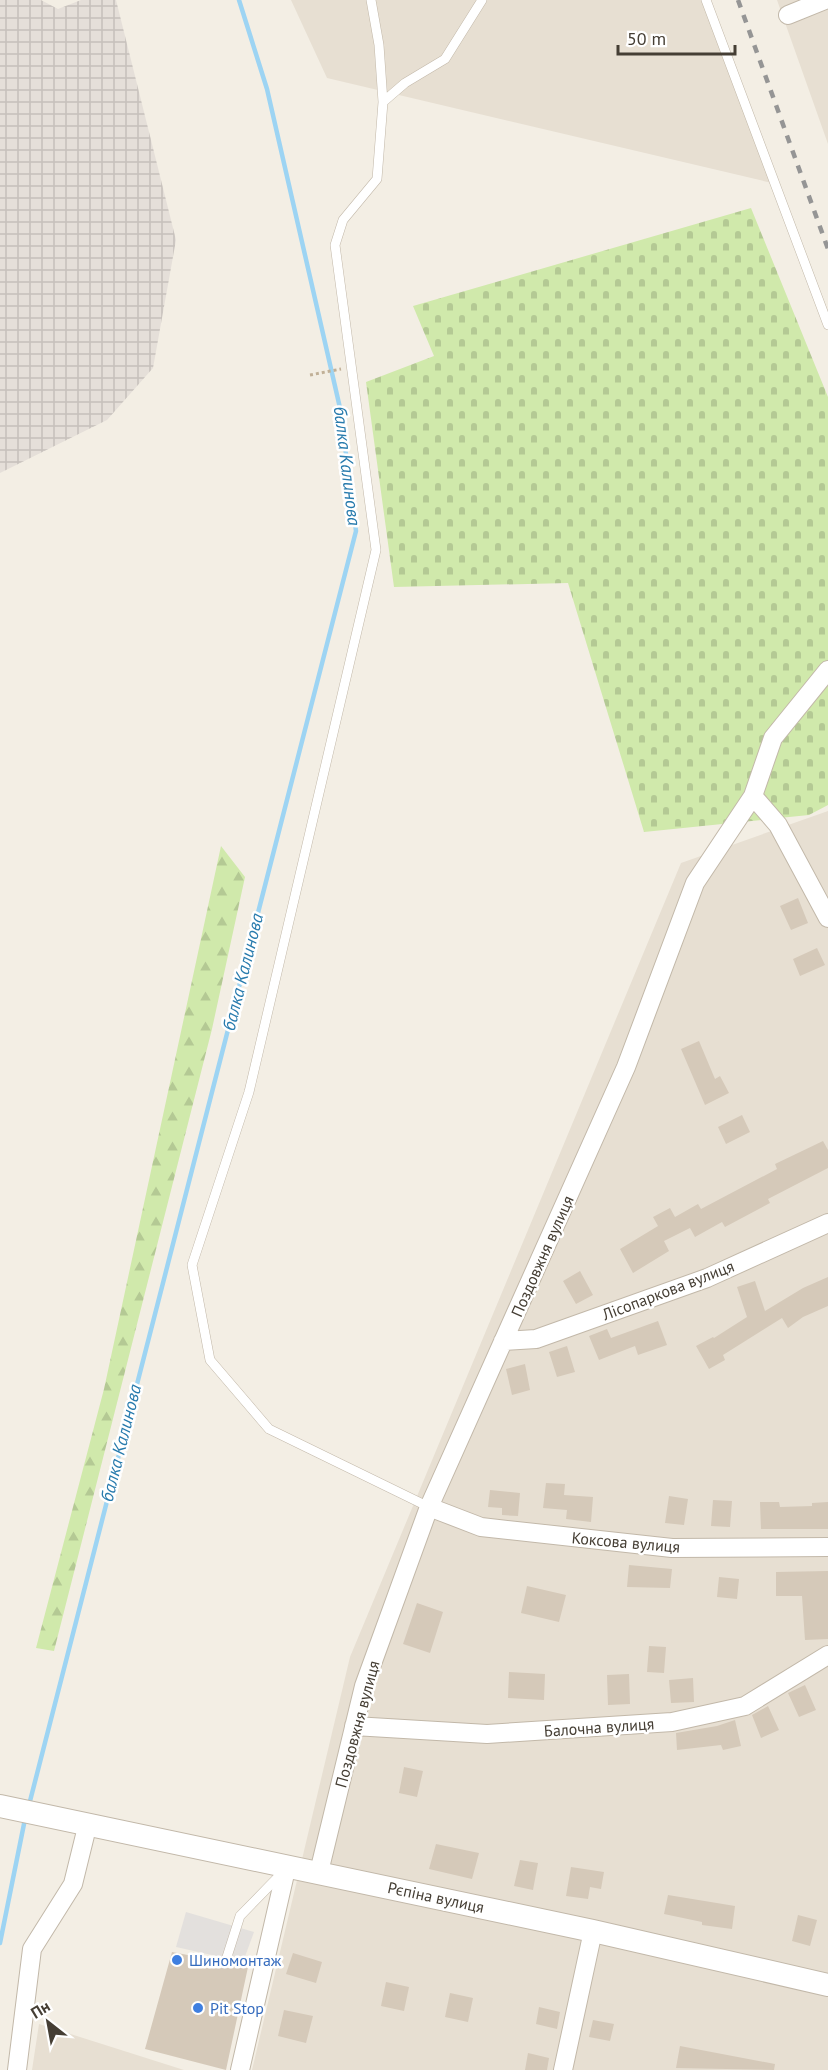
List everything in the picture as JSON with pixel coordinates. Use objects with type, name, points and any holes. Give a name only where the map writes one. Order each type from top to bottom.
[{"type":"street","points":[[788,15],[825,0]]},
{"type":"street","name":"Поздовжня вулиця","points":[[319,1872],[363,1686],[429,1507],[626,1068],[695,883],[753,796],[773,738],[828,670]]},
{"type":"street","points":[[753,796],[778,825],[828,918]]},
{"type":"street","name":"Лісопаркова вулиця","points":[[503,1341],[536,1339],[686,1286],[828,1223]]},
{"type":"street","name":"Коксова вулиця","points":[[429,1507],[481,1527],[672,1548],[828,1548]]},
{"type":"street","name":"Балочна вулиця","points":[[354,1726],[487,1734],[672,1722],[746,1706],[828,1655]]},
{"type":"street","name":"Рєпіна вулиця","points":[[3,1807],[43,1817],[88,1823],[593,1931],[828,1986]]},
{"type":"street","points":[[16,2070],[32,1949],[73,1884],[88,1823]]},
{"type":"street","points":[[240,2070],[287,1865]]},
{"type":"street","points":[[563,2070],[593,1931]]},
{"type":"lane","points":[[371,0],[379,45],[383,102],[377,179],[343,220],[335,245],[376,550],[249,1092],[192,1265],[210,1360],[269,1430],[429,1507]]},
{"type":"lane","points":[[383,102],[405,83],[445,59],[483,0]]},
{"type":"lane","points":[[706,0],[828,325]]},
{"type":"lane","points":[[226,1960],[240,1916],[272,1886],[287,1865]]},
{"type":"path","points":[[310,375],[348,367]]},
{"type":"shaded area","points":[[0,0],[41,0],[58,9],[81,0],[116,0],[176,240],[153,368],[107,420],[0,473]]},
{"type":"shaded area","points":[[291,0],[705,0],[772,183],[327,78]]},
{"type":"shaded area","points":[[777,0],[828,0],[828,144]]},
{"type":"shaded area","points":[[828,811],[828,2070],[252,2070],[350,1657],[681,863]]},
{"type":"shaded area","points":[[186,1912],[254,1932],[243,1962],[176,1947]]},
{"type":"shaded area","points":[[39,2024],[184,2070],[32,2070]]},
{"type":"green space","points":[[751,208],[828,397],[828,805],[809,815],[644,832],[568,583],[394,587],[366,382],[434,356],[413,306]]},
{"type":"green space","points":[[221,846],[245,877],[212,1029],[54,1651],[36,1648],[104,1389]]},
{"type":"building","points":[[798,898],[808,923],[791,930],[780,906]]},
{"type":"building","points":[[817,948],[825,965],[800,976],[793,959]]},
{"type":"building","points":[[699,1041],[715,1079],[720,1076],[729,1093],[705,1105],[681,1049]]},
{"type":"building","points":[[742,1115],[750,1132],[726,1144],[718,1127]]},
{"type":"building","points":[[823,1141],[828,1150],[828,1168],[768,1199],[770,1203],[725,1227],[722,1222],[695,1237],[690,1228],[664,1241],[669,1251],[633,1273],[620,1249],[658,1226],[653,1217],[670,1208],[675,1217],[698,1204],[701,1209],[777,1169],[775,1164]]},
{"type":"building","points":[[580,1271],[593,1295],[576,1304],[563,1281]]},
{"type":"building","points":[[828,1277],[828,1306],[803,1317],[788,1328],[782,1318],[723,1355],[725,1360],[709,1369],[696,1346],[714,1338],[747,1317],[737,1287],[755,1281],[765,1311],[803,1288]]},
{"type":"building","points":[[658,1321],[667,1345],[638,1355],[635,1346],[599,1360],[589,1336],[607,1329],[611,1338]]},
{"type":"building","points":[[567,1346],[575,1372],[557,1377],[549,1352]]},
{"type":"building","points":[[525,1364],[530,1390],[512,1395],[506,1369]]},
{"type":"building","points":[[546,1483],[565,1484],[564,1495],[593,1497],[591,1522],[566,1519],[567,1510],[543,1508]]},
{"type":"building","points":[[490,1490],[520,1493],[518,1516],[502,1515],[502,1508],[488,1507]]},
{"type":"building","points":[[669,1496],[688,1499],[684,1525],[665,1523]]},
{"type":"building","points":[[713,1500],[732,1501],[730,1527],[711,1526]]},
{"type":"building","points":[[760,1502],[779,1502],[780,1507],[812,1506],[812,1503],[828,1502],[828,1529],[761,1529]]},
{"type":"building","points":[[629,1565],[672,1569],[670,1588],[627,1587]]},
{"type":"building","points":[[828,1571],[828,1639],[805,1640],[802,1596],[776,1596],[776,1572]]},
{"type":"building","points":[[719,1577],[739,1579],[737,1599],[717,1597]]},
{"type":"building","points":[[527,1586],[566,1595],[559,1622],[521,1613]]},
{"type":"building","points":[[417,1603],[443,1612],[430,1653],[403,1644]]},
{"type":"building","points":[[649,1646],[666,1647],[664,1673],[647,1672]]},
{"type":"building","points":[[509,1672],[545,1674],[544,1700],[508,1698]]},
{"type":"building","points":[[629,1674],[630,1704],[608,1705],[607,1675]]},
{"type":"building","points":[[693,1678],[694,1702],[671,1703],[669,1680]]},
{"type":"building","points":[[805,1685],[816,1710],[799,1717],[788,1693]]},
{"type":"building","points":[[768,1706],[779,1730],[761,1738],[752,1715]]},
{"type":"building","points":[[735,1720],[741,1746],[723,1750],[721,1745],[677,1750],[676,1733],[717,1726]]},
{"type":"building","points":[[404,1767],[423,1771],[417,1797],[399,1793]]},
{"type":"building","points":[[436,1844],[479,1853],[472,1879],[429,1869]]},
{"type":"building","points":[[520,1860],[538,1863],[533,1890],[514,1886]]},
{"type":"building","points":[[571,1867],[604,1872],[601,1889],[590,1887],[588,1899],[566,1896]]},
{"type":"building","points":[[668,1895],[735,1906],[732,1929],[702,1925],[702,1922],[664,1914]]},
{"type":"building","points":[[798,1915],[817,1920],[810,1946],[792,1941]]},
{"type":"building","name":"Pit Stop","points":[[172,1952],[219,1961],[225,1967],[232,1964],[248,1967],[226,2070],[145,2049]]},
{"type":"building","points":[[293,1953],[322,1962],[316,1983],[286,1974]]},
{"type":"building","points":[[386,1982],[409,1987],[404,2011],[381,2006]]},
{"type":"building","points":[[450,1993],[473,1998],[468,2022],[445,2017]]},
{"type":"building","points":[[539,2007],[560,2012],[557,2029],[536,2024]]},
{"type":"building","points":[[284,2010],[313,2016],[306,2043],[278,2036]]},
{"type":"building","points":[[593,2020],[614,2024],[610,2041],[589,2037]]},
{"type":"building","points":[[680,2046],[775,2064],[774,2070],[676,2068]]},
{"type":"building","points":[[528,2053],[549,2058],[547,2070],[525,2070]]},
{"type":"waterway","name":"балка Калинова","points":[[29,1805],[356,531],[340,408],[267,89],[239,0]]},
{"type":"waterway","name":"балка Калинова","points":[[0,1943],[25,1819]]},
{"type":"railway","points":[[738,0],[828,249]]},
{"type":"place","name":"Шиномонтаж","points":[[177,1960]]},
{"type":"place","name":"Pit Stop","points":[[198,2008]]}]
